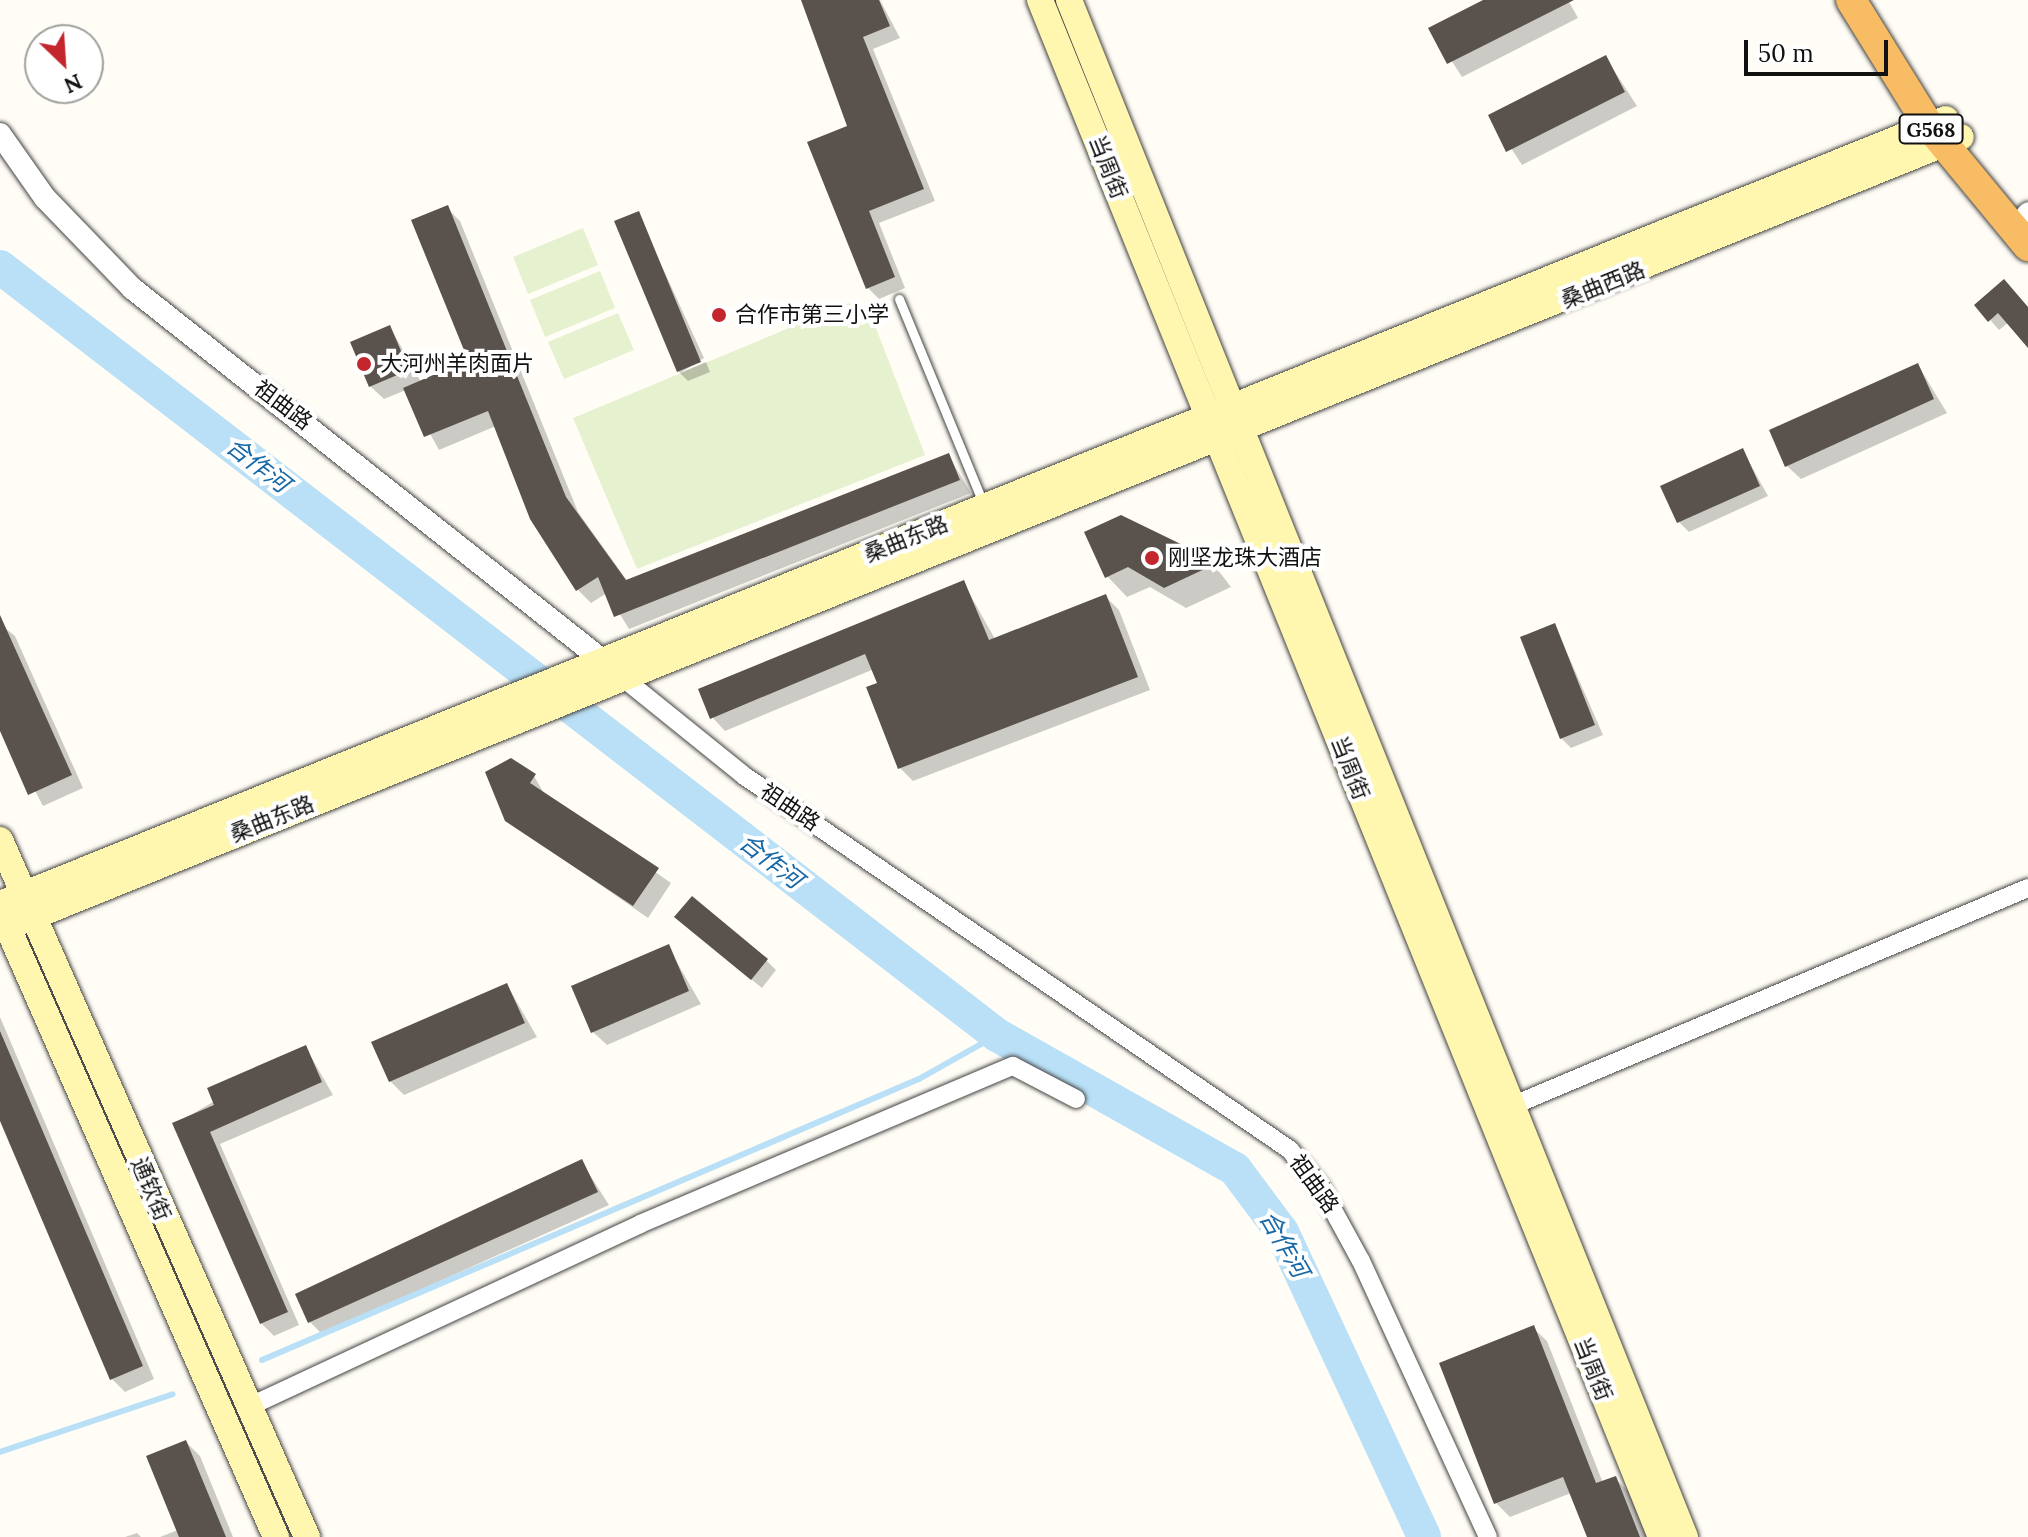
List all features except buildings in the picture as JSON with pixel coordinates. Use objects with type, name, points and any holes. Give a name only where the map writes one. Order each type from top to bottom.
[{"type":"highway","name":"G568","points":[[1851,0],[2028,246]]},
{"type":"highway","name":"G568","points":[[1873,0],[1945,132],[2027,214]]},
{"type":"main road","name":"当周街","points":[[1040,0],[1661,1537]]},
{"type":"main road","name":"当周街","points":[[1069,0],[1685,1537]]},
{"type":"main road","name":"桑曲西路","points":[[1238,418],[1945,132]]},
{"type":"main road","name":"桑曲东路","points":[[11,913],[1238,418]]},
{"type":"main road","name":"桑曲东路","points":[[602,674],[985,507],[1212,428]]},
{"type":"main road","name":"通钦街","points":[[0,840],[11,913],[306,1537]]},
{"type":"main road","points":[[11,913],[276,1537]]},
{"type":"street","name":"祖曲路","points":[[0,134],[45,198],[133,289],[602,674],[743,775],[1290,1150],[1321,1188],[1361,1261],[1488,1537]]},
{"type":"street","points":[[1514,1105],[2028,888]]},
{"type":"street","points":[[246,1408],[640,1224],[1013,1066],[1076,1099]]},
{"type":"lane","points":[[899,299],[985,507]]},
{"type":"green space","points":[[583,228],[598,265],[528,294],[513,257]]},
{"type":"green space","points":[[600,271],[615,308],[545,337],[530,300]]},
{"type":"green space","points":[[849,303],[874,323],[925,455],[637,569],[573,418]]},
{"type":"green space","points":[[618,313],[634,350],[564,379],[548,342]]},
{"type":"waterway","name":"合作河","points":[[0,267],[997,1035],[1235,1169],[1282,1232],[1424,1537]]},
{"type":"waterway","points":[[262,1360],[919,1079],[997,1035]]},
{"type":"waterway","points":[[0,1452],[173,1394]]},
{"type":"place","name":"合作市第三小学","points":[[719,315]]},
{"type":"place","name":"大河州羊肉面片","points":[[364,364]]},
{"type":"place","name":"刚坚龙珠大酒店","points":[[1152,558]]}]
